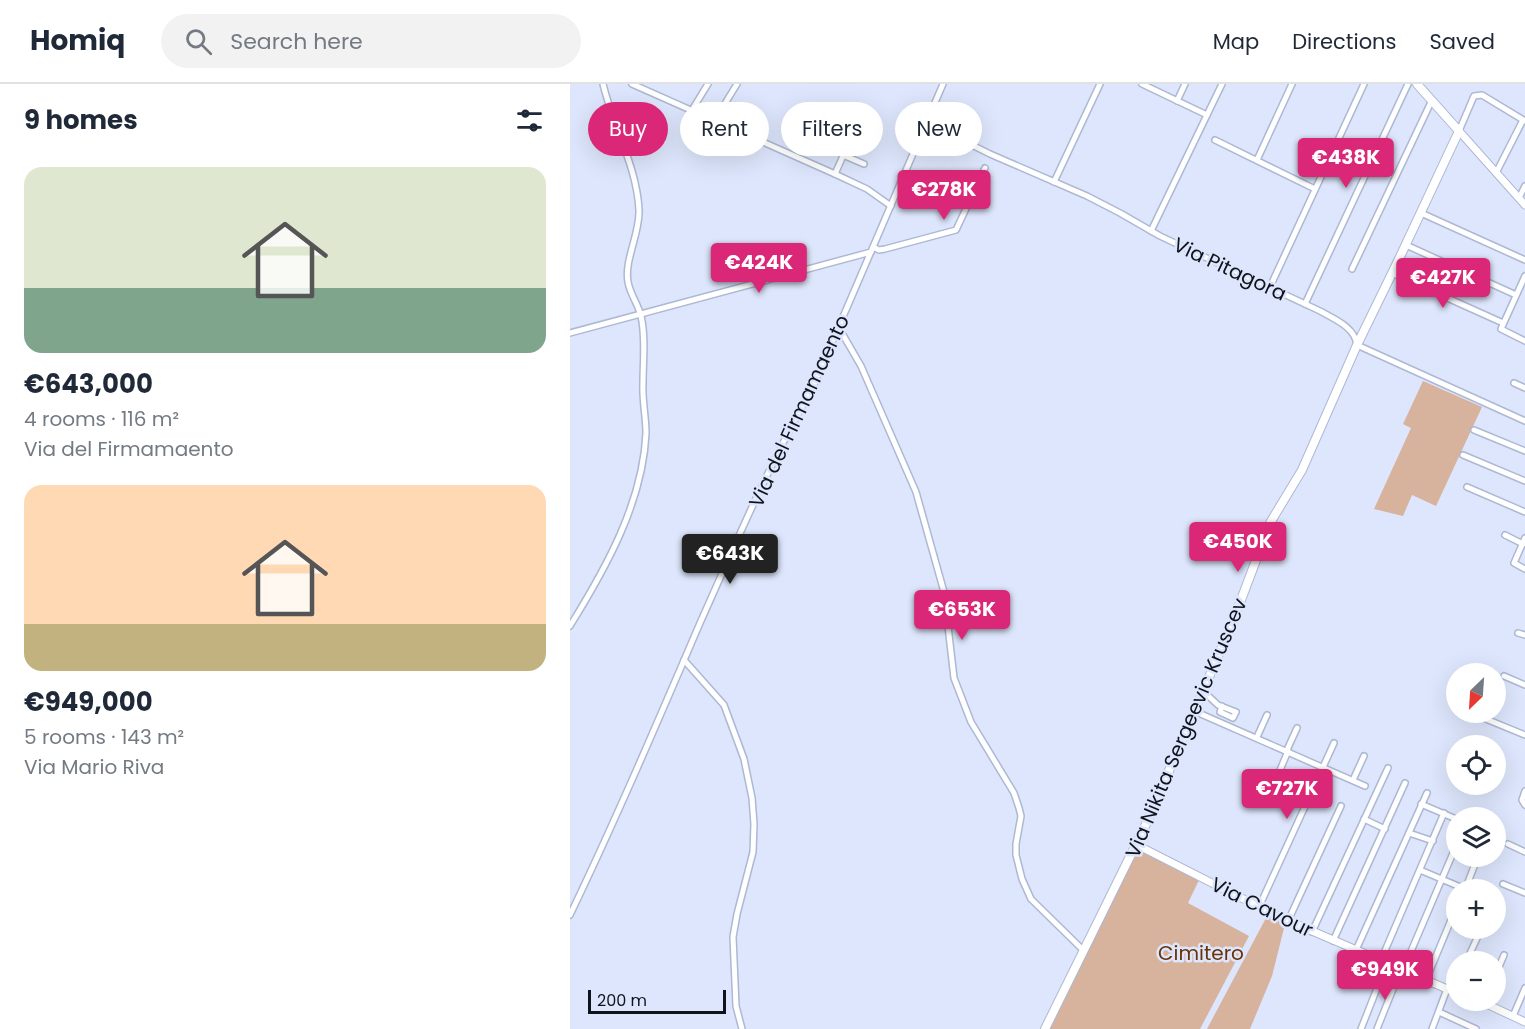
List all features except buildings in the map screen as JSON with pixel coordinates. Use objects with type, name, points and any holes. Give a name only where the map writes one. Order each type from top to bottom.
[{"type":"main road","points":[[1419,85],[1459,131]]},
{"type":"main road","name":"Via Nikita Sergeevic Kruscev","points":[[1045,1029],[1137,845],[1235,616],[1270,523],[1304,465],[1356,345],[1459,131]]},
{"type":"street","points":[[570,626],[591,592],[628,513],[640,476],[646,434],[644,349],[640,314],[627,273],[638,225],[637,195],[603,84]]},
{"type":"street","points":[[632,84],[680,104]]},
{"type":"street","points":[[698,102],[708,84]]},
{"type":"street","points":[[726,102],[737,84]]},
{"type":"street","name":"Via del Firmamaento","points":[[936,102],[941,84]]},
{"type":"street","points":[[1054,182],[1100,84]]},
{"type":"street","points":[[1177,101],[1185,84]]},
{"type":"street","points":[[1151,231],[1222,84]]},
{"type":"street","points":[[1257,160],[1292,84]]},
{"type":"street","points":[[1270,287],[1364,84]]},
{"type":"street","points":[[1305,304],[1408,84]]},
{"type":"street","points":[[1146,85],[1207,115]]},
{"type":"street","points":[[1496,173],[1524,120],[1482,95],[1474,96],[1459,131],[1496,173],[1525,205]]},
{"type":"street","points":[[1352,269],[1432,100]]},
{"type":"street","points":[[1215,140],[1315,189]]},
{"type":"street","points":[[769,144],[867,189],[891,206]]},
{"type":"street","name":"Via Pitagora","points":[[982,148],[1120,213],[1151,231],[1341,322],[1352,332],[1356,345]]},
{"type":"street","points":[[835,174],[842,156]]},
{"type":"street","points":[[847,156],[864,164]]},
{"type":"street","name":"Via del Firmamaento","points":[[570,915],[641,761],[728,562],[812,389],[913,156]]},
{"type":"street","points":[[570,333],[872,250],[885,249],[956,230],[985,168]]},
{"type":"street","points":[[1519,198],[1525,186]]},
{"type":"street","points":[[1421,213],[1525,260]]},
{"type":"street","points":[[1406,245],[1516,295]]},
{"type":"street","points":[[1392,273],[1502,326],[1525,340]]},
{"type":"street","points":[[1502,326],[1525,276]]},
{"type":"street","points":[[839,328],[861,366],[916,492],[944,592],[954,678],[971,722],[1014,793],[1019,808],[1021,816],[1016,855],[1025,890],[1031,899],[1083,950]]},
{"type":"street","points":[[1356,345],[1525,421]]},
{"type":"street","points":[[1514,384],[1525,388]]},
{"type":"street","points":[[1474,430],[1525,451]]},
{"type":"street","points":[[1463,456],[1525,481]]},
{"type":"street","points":[[1467,487],[1525,512]]},
{"type":"street","points":[[1505,535],[1524,542],[1514,563],[1525,569]]},
{"type":"street","points":[[1518,633],[1525,635]]},
{"type":"street","points":[[684,660],[724,705],[744,759],[752,798],[753,852],[736,914],[733,937],[736,1006],[742,1029]]},
{"type":"street","points":[[1506,677],[1525,686]]},
{"type":"street","points":[[1203,691],[1222,706],[1220,712],[1231,717],[1227,725]]},
{"type":"street","points":[[1194,711],[1365,786]]},
{"type":"street","points":[[1257,737],[1267,715]]},
{"type":"street","points":[[1496,723],[1525,735]]},
{"type":"street","points":[[1278,775],[1297,728]]},
{"type":"street","points":[[1259,907],[1335,743]]},
{"type":"street","points":[[1353,780],[1364,756]]},
{"type":"street","points":[[1312,932],[1388,768]]},
{"type":"street","points":[[1333,941],[1406,783]]},
{"type":"street","points":[[1525,791],[1522,800],[1525,805]]},
{"type":"street","points":[[1356,951],[1427,793]]},
{"type":"street","points":[[1361,1029],[1384,962],[1444,813],[1421,804]]},
{"type":"street","points":[[1288,921],[1341,806]]},
{"type":"street","points":[[1364,819],[1385,829]]},
{"type":"street","points":[[1409,833],[1432,841]]},
{"type":"street","points":[[1508,844],[1525,852]]},
{"type":"street","name":"Via Cavour","points":[[1137,845],[1288,921],[1446,987]]},
{"type":"street","points":[[1377,1029],[1447,867]]},
{"type":"street","points":[[1420,870],[1446,881]]},
{"type":"street","points":[[1506,885],[1525,893]]},
{"type":"street","points":[[1426,980],[1446,932]]},
{"type":"street","points":[[1513,1016],[1525,988]]},
{"type":"street","points":[[1432,1029],[1446,1000]]},
{"type":"street","points":[[1502,1011],[1525,1022]]},
{"type":"street","points":[[1439,1012],[1476,1029]]},
{"type":"green space","points":[[1423,381],[1482,407],[1436,506],[1412,495],[1403,516],[1374,509],[1411,428],[1403,424]]},
{"type":"green space","name":"Cimitero","points":[[1142,852],[1199,880],[1188,903],[1249,936],[1200,1029],[1048,1029],[1136,854]]},
{"type":"green space","points":[[1267,916],[1285,924],[1272,976],[1250,1029],[1207,1029]]}]
